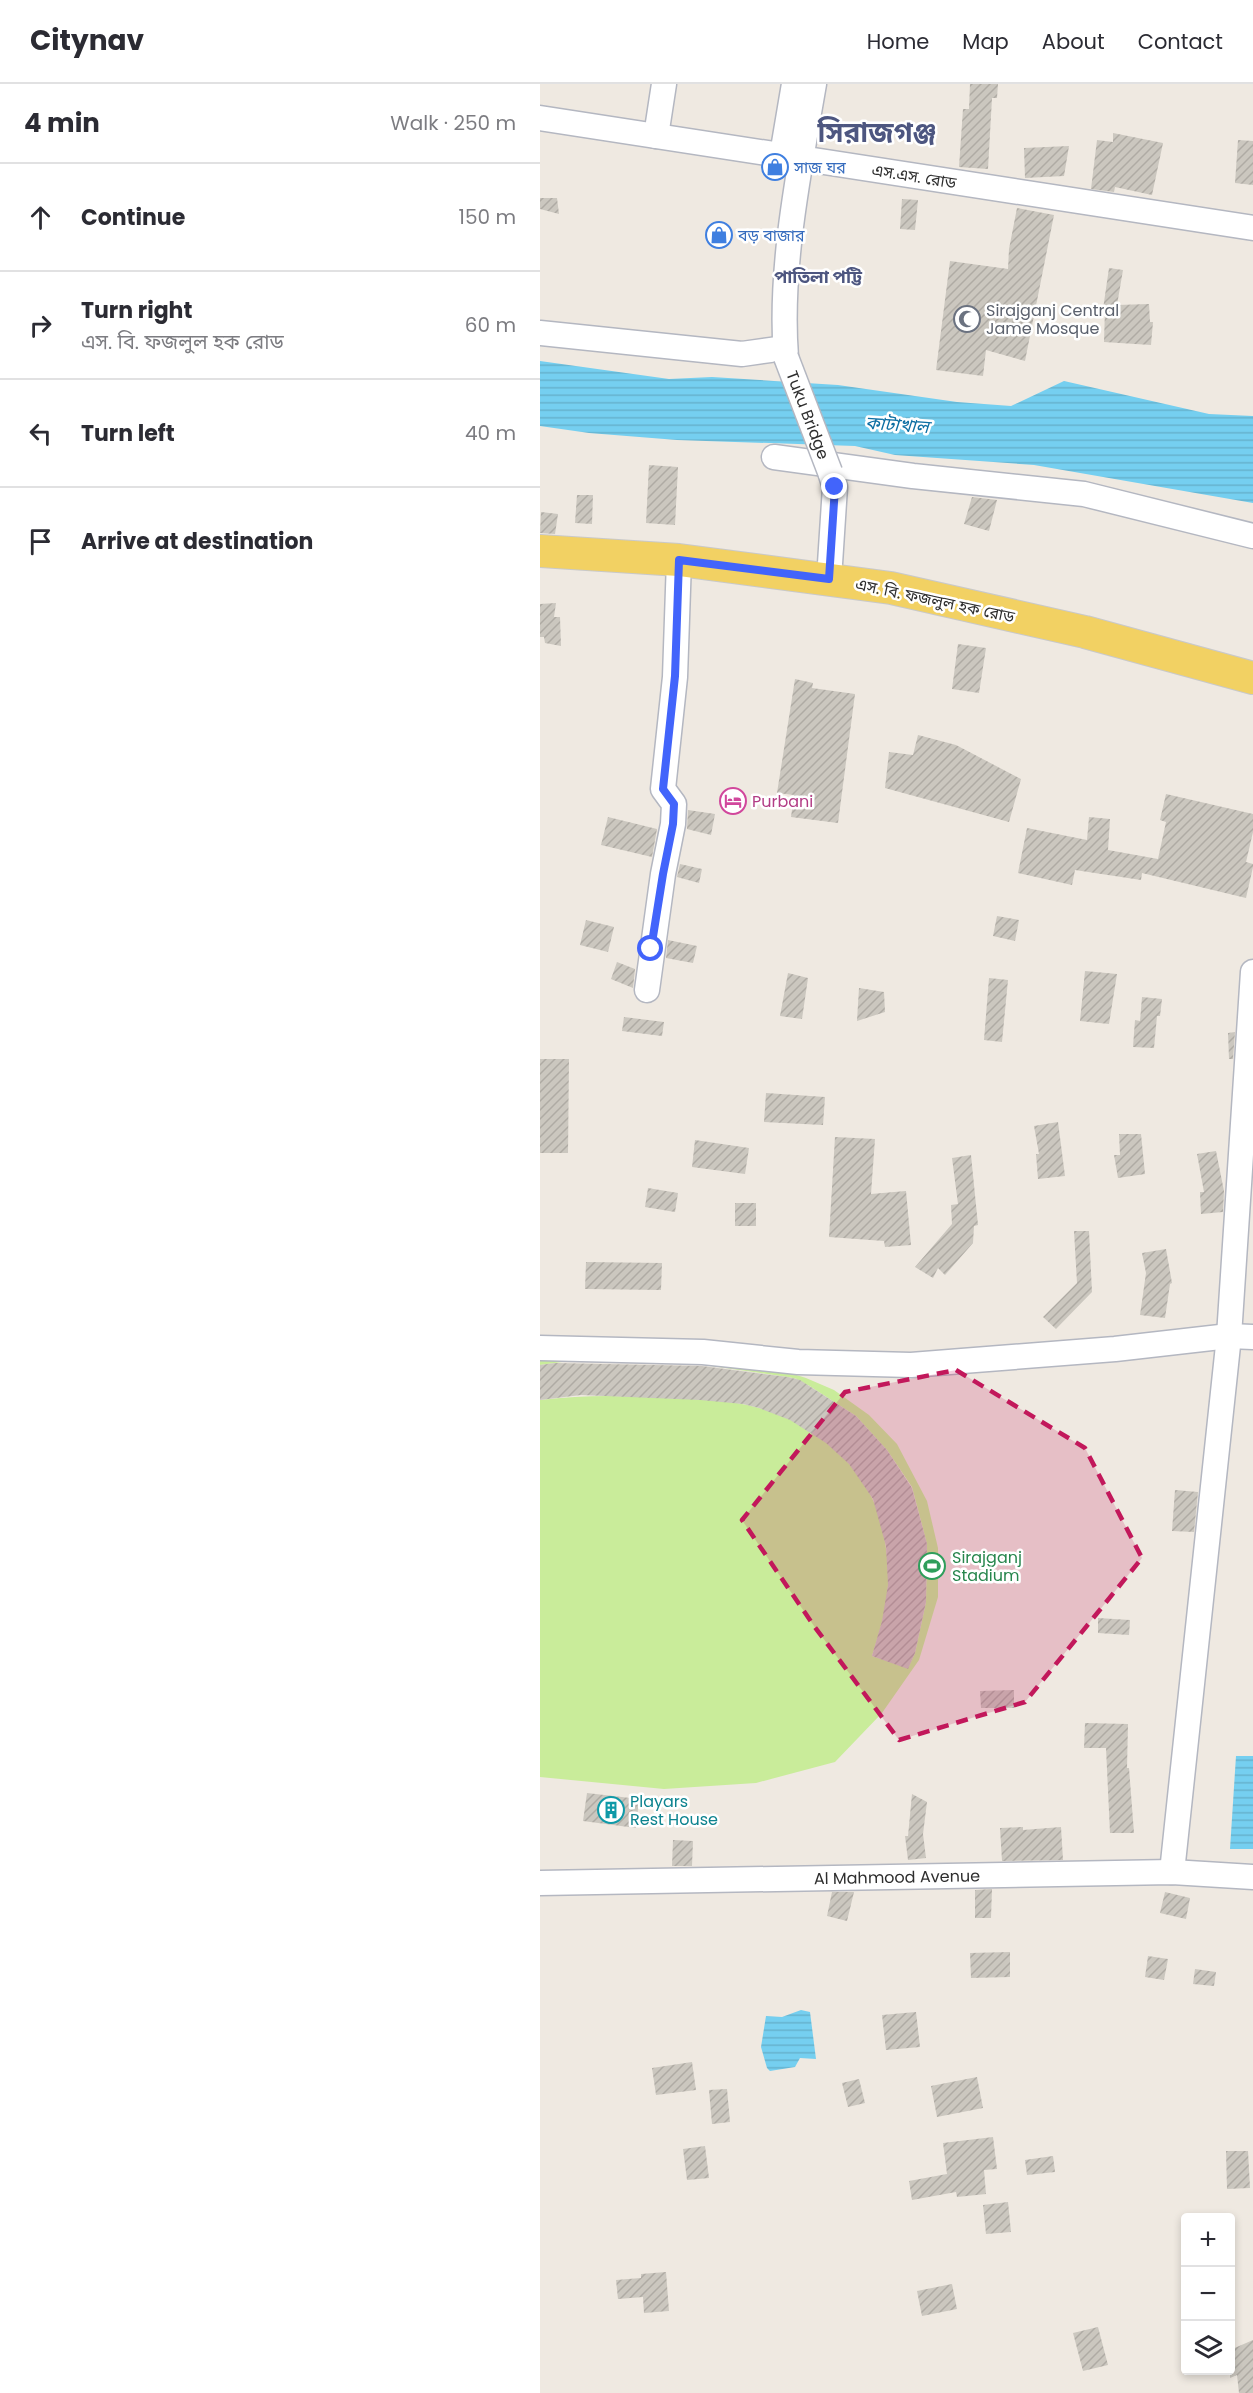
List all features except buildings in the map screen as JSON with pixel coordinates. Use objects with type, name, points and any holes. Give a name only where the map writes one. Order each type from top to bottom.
[{"type":"main road","name":"এস. বি. ফজলুল হক রোড","points":[[540,551],[679,560],[891,588],[1084,632],[1253,678]]},
{"type":"street","points":[[656,136],[664,84]]},
{"type":"street","points":[[792,157],[795,84]]},
{"type":"street","points":[[792,157],[814,84]]},
{"type":"street","name":"এস.এস. রোড","points":[[540,118],[1253,228]]},
{"type":"street","name":"Tuku Bridge","points":[[792,157],[783,302],[785,353],[835,487],[829,579]]},
{"type":"street","points":[[540,333],[742,354],[785,353]]},
{"type":"street","points":[[774,457],[914,476],[1084,494],[1253,536]]},
{"type":"street","points":[[647,990],[663,874],[673,824],[674,804],[663,789],[675,676],[679,560]]},
{"type":"street","points":[[1172,1872],[1241,1336],[1253,972]]},
{"type":"street","points":[[540,1348],[703,1352],[798,1362],[911,1365],[1115,1349],[1241,1336]]},
{"type":"street","name":"Al Mahmood Avenue","points":[[540,1883],[1172,1872],[1253,1877]]},
{"type":"highlighted area","points":[[956,1370],[1085,1448],[1142,1558],[1025,1702],[899,1740],[814,1626],[742,1520],[845,1392]]},
{"type":"green space","points":[[680,1356],[768,1366],[806,1378],[834,1390],[869,1415],[897,1444],[927,1501],[938,1548],[938,1597],[919,1660],[882,1713],[835,1762],[756,1783],[664,1789],[540,1777],[540,1400],[617,1396],[723,1401],[759,1408],[793,1421],[810,1431],[826,1442],[854,1469],[873,1500],[880,1520],[887,1553],[888,1585],[880,1630],[872,1656],[908,1668],[915,1653],[926,1602],[927,1544],[912,1487],[887,1450],[856,1416],[808,1385],[804,1391],[793,1386],[797,1379],[788,1377],[662,1359],[562,1362],[540,1365],[540,1361],[557,1359]]},
{"type":"water","name":"কাটাখাল","points":[[540,361],[669,379],[712,377],[838,385],[957,402],[1011,406],[1064,381],[1209,414],[1253,416],[1253,503],[1034,465],[895,455],[855,446],[677,440],[589,433],[540,426]]},
{"type":"water","points":[[1236,1756],[1253,1756],[1253,1849],[1230,1849]]},
{"type":"water","points":[[801,2010],[810,2012],[816,2059],[800,2058],[795,2067],[770,2071],[761,2047],[766,2016],[782,2017]]},
{"type":"place","name":"সাজ ঘর","points":[[775,167]]},
{"type":"place","name":"বড় বাজার","points":[[719,235]]},
{"type":"place","name":"Sirajganj Central Jame Mosque","points":[[967,319]]},
{"type":"place","name":"Purbani","points":[[733,801]]},
{"type":"place","name":"Sirajganj Stadium","points":[[932,1566]]},
{"type":"place","name":"Playars Rest House","points":[[611,1810]]},
{"type":"district","name":"সিরাজগঞ্জ","points":[[877,132]]},
{"type":"district","name":"পাতিলা পট্টি","points":[[818,277]]},
{"type":"route","points":[[651,949],[673,824],[674,804],[663,789],[675,676],[679,560],[829,579],[835,487]]}]
